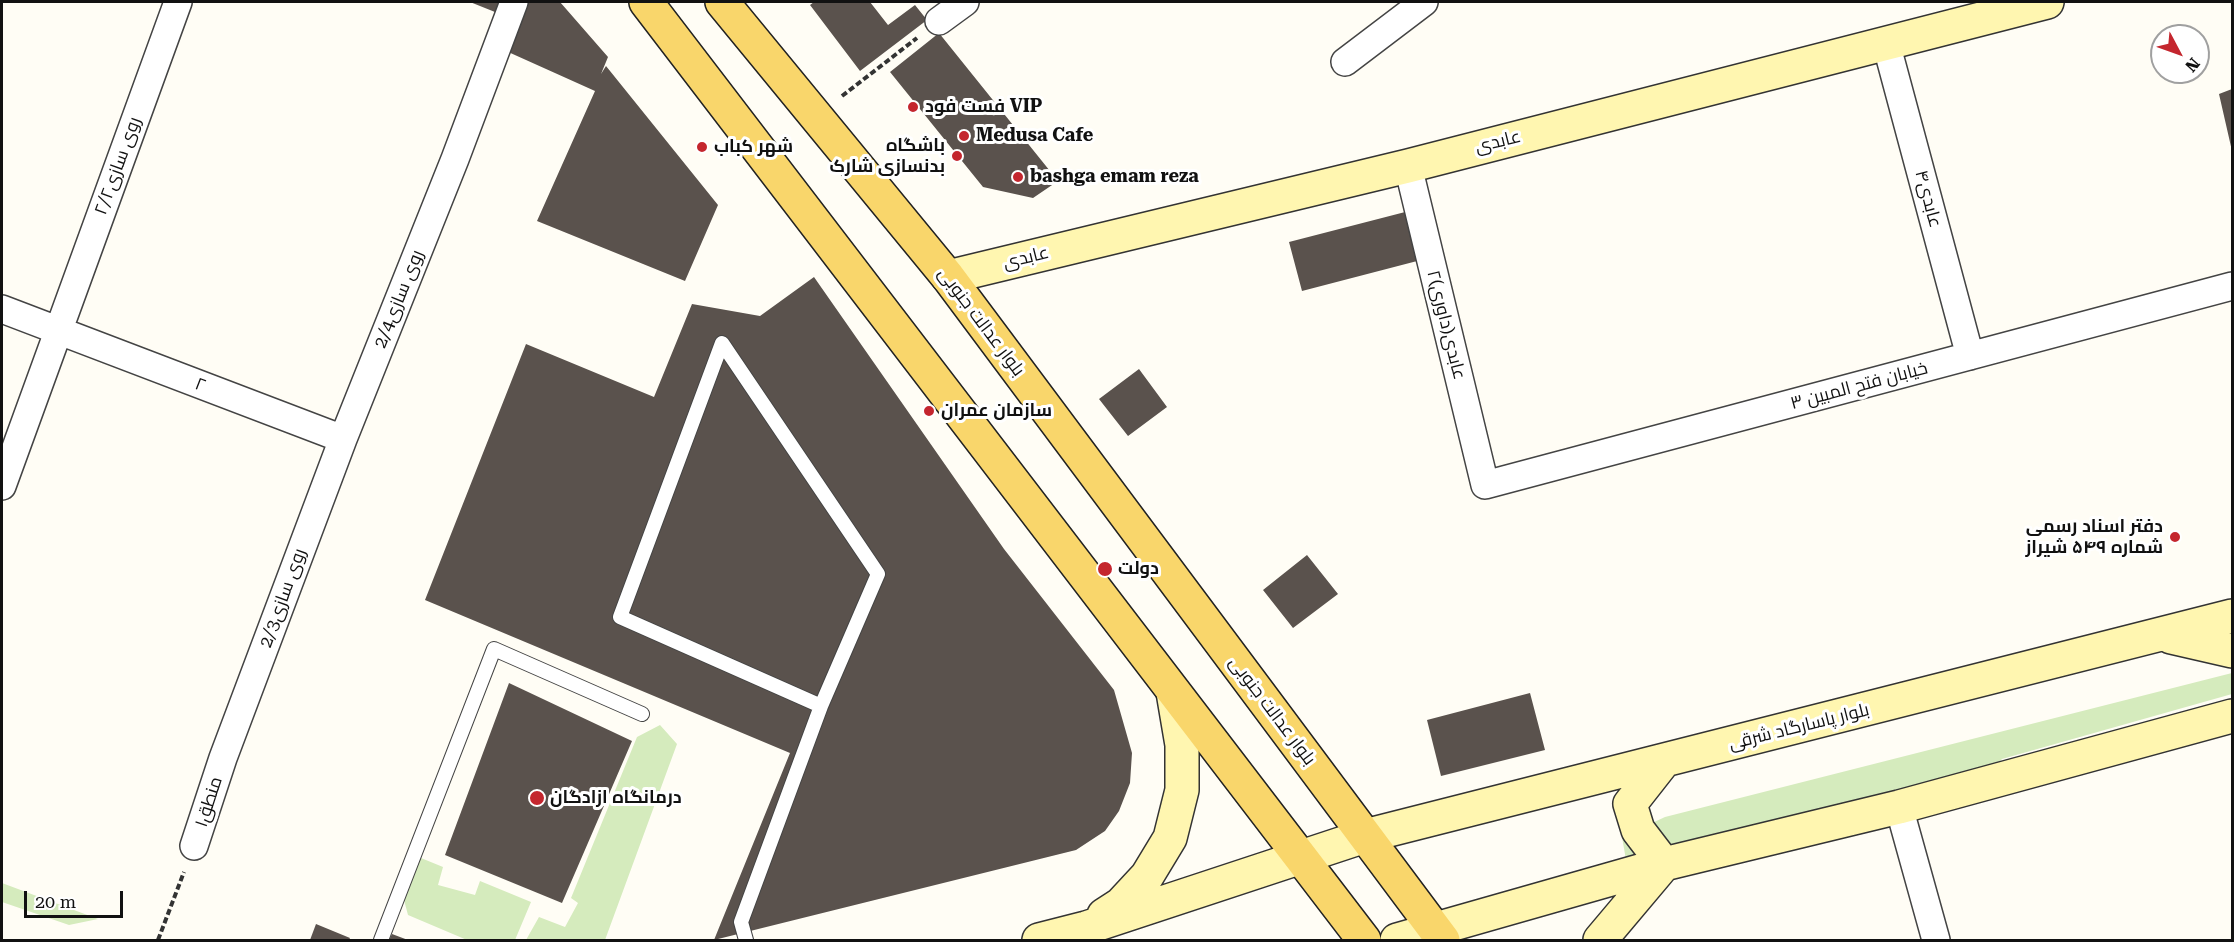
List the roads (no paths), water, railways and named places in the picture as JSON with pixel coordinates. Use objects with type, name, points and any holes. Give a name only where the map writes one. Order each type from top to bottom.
[{"type":"main road","points":[[646,2],[1364,940]]},
{"type":"main road","name":"بلوار عدالت جنوبی","points":[[722,2],[948,277],[1439,935]]},
{"type":"main road","name":"عابدی","points":[[948,277],[1408,166],[1887,43],[2026,4]]},
{"type":"main road","name":"بلوار پاسارگاد شرقی","points":[[1039,940],[1086,928],[1365,836],[1664,762],[2232,616]]},
{"type":"main road","points":[[2164,635],[2232,651]]},
{"type":"main road","points":[[1086,928],[1121,904],[1147,876],[1170,838],[1182,790],[1182,745],[1173,692]]},
{"type":"main road","points":[[1397,940],[1439,935],[1665,864],[1899,807],[2232,716]]},
{"type":"main road","points":[[1664,762],[1630,804],[1638,830],[1665,864]]},
{"type":"main road","points":[[1600,940],[1665,864]]},
{"type":"street","name":"روی سازی۲/۲","points":[[2,486],[178,2]]},
{"type":"street","name":"روی سازی2/4","points":[[343,439],[455,159],[514,2]]},
{"type":"street","points":[[939,21],[965,2]]},
{"type":"street","points":[[1345,62],[1424,2]]},
{"type":"street","name":"عابدی۴","points":[[1887,43],[1970,356]]},
{"type":"street","name":"۲عابدی(داوری)","points":[[1408,166],[1485,485]]},
{"type":"street","name":"خیابان فتح المبین ۳","points":[[1485,485],[2232,286]]},
{"type":"street","name":"۲","points":[[2,309],[343,439]]},
{"type":"street","name":"روی سازی2/3","points":[[224,758],[343,439]]},
{"type":"street","name":"منطق۱","points":[[194,846],[224,758]]},
{"type":"street","points":[[1899,807],[1936,940]]},
{"type":"lane","points":[[746,940],[741,922],[822,706],[878,574],[722,343],[620,616],[822,706]]},
{"type":"lane","points":[[381,940],[494,649],[642,714]]},
{"type":"place","name":"فست فود VIP","points":[[913,107]]},
{"type":"place","name":"Medusa Cafe","points":[[964,136]]},
{"type":"place","name":"شهر کباب","points":[[702,147]]},
{"type":"place","name":"باشگاه بدنسازی شارک","points":[[957,156]]},
{"type":"place","name":"bashga emam reza","points":[[1018,177]]},
{"type":"place","name":"سازمان عمران","points":[[929,411]]},
{"type":"place","name":"دفتر اسناد رسمی شماره ۵۴۹ شیراز","points":[[2175,537]]},
{"type":"place","name":"دولت","points":[[1105,569]]},
{"type":"place","name":"درمانگاه ازادگان","points":[[537,798]]}]
